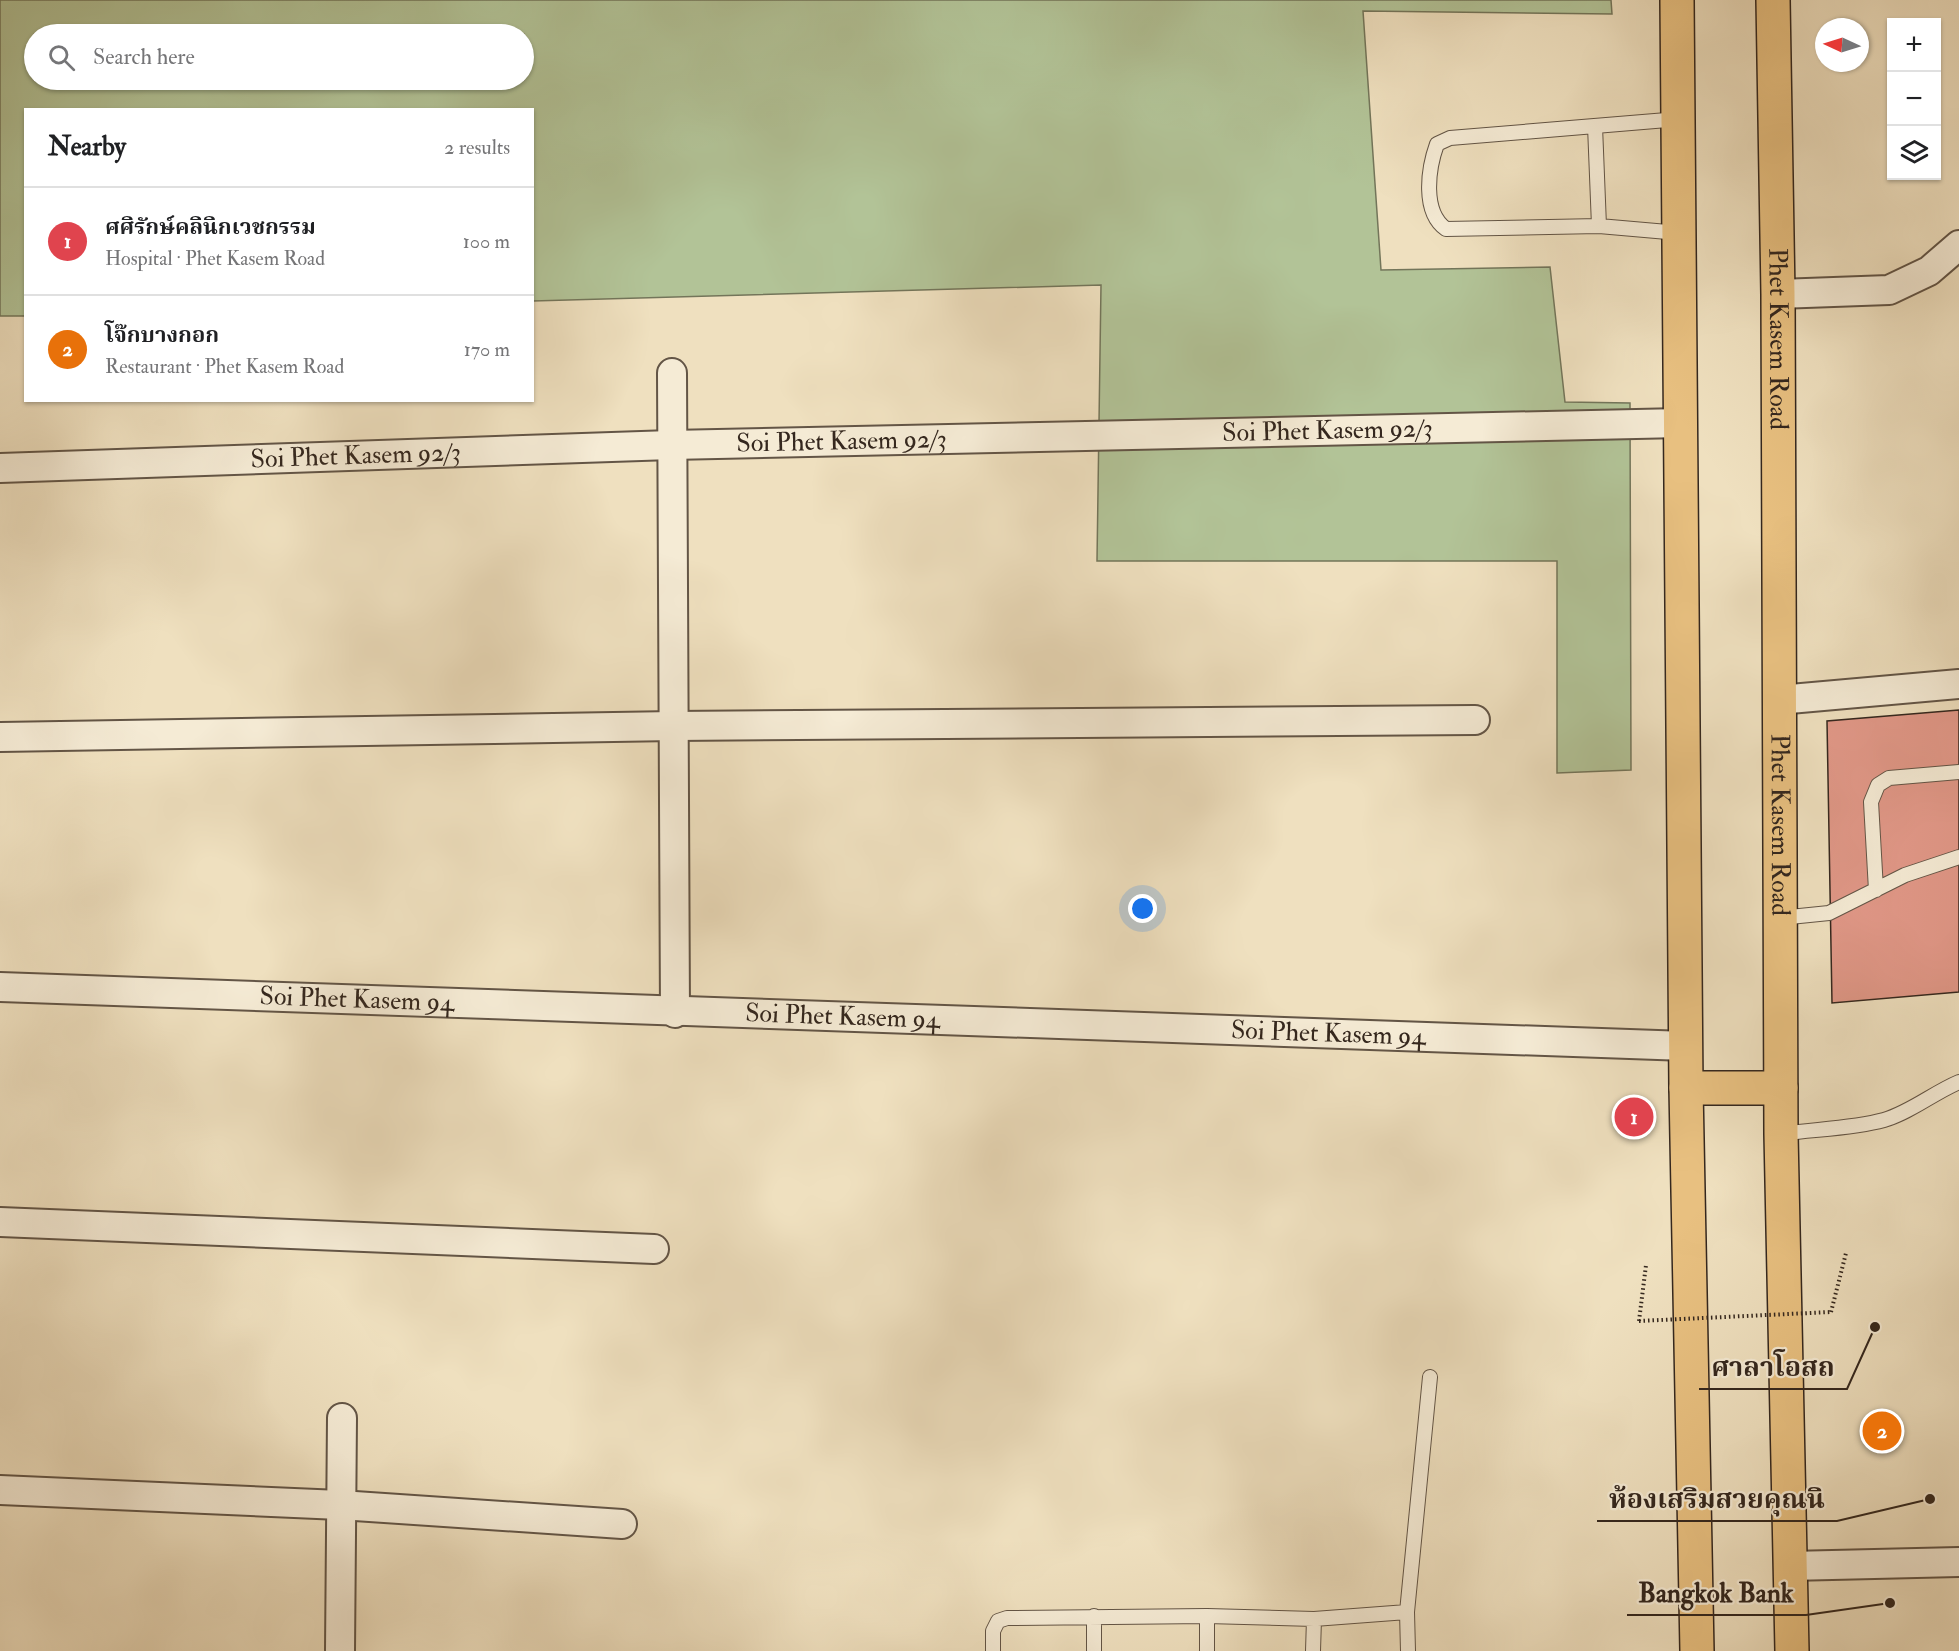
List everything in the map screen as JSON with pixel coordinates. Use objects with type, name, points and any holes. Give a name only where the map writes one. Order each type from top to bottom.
[{"type":"main road","points":[[1677,0],[1686,1088],[1697,1651]]},
{"type":"main road","name":"Phet Kasem Road","points":[[1773,0],[1778,294],[1781,1134],[1792,1651]]},
{"type":"main road","points":[[1686,1088],[1781,1088]]},
{"type":"street","points":[[1778,294],[1889,290],[1929,271],[1959,245]]},
{"type":"street","points":[[672,373],[670,445],[675,1013]]},
{"type":"street","name":"Soi Phet Kasem 92/3","points":[[0,468],[670,445],[1681,423]]},
{"type":"street","points":[[1778,700],[1959,684]]},
{"type":"street","points":[[0,737],[674,726],[1475,720]]},
{"type":"street","name":"Soi Phet Kasem 94","points":[[0,987],[675,1013],[1686,1046]]},
{"type":"street","points":[[0,1222],[654,1250]]},
{"type":"street","points":[[340,1651],[339,1505],[342,1418]]},
{"type":"street","points":[[0,1490],[339,1505],[622,1524]]},
{"type":"street","points":[[1790,1566],[1959,1562]]},
{"type":"lane","points":[[1678,119],[1450,138],[1437,144],[1431,160],[1430,209],[1435,222],[1446,229],[1599,226],[1679,233]]},
{"type":"lane","points":[[1595,126],[1599,226]]},
{"type":"lane","points":[[1876,890],[1871,802],[1878,785],[1889,778],[1959,772]]},
{"type":"lane","points":[[1780,918],[1829,913],[1905,875],[1959,857]]},
{"type":"lane","points":[[1781,1134],[1883,1120],[1912,1108],[1933,1093],[1959,1082]]},
{"type":"lane","points":[[1408,1651],[1407,1612],[1431,1377]]},
{"type":"lane","points":[[993,1651],[993,1631],[998,1621],[1007,1618],[1207,1616],[1314,1619],[1407,1612]]},
{"type":"lane","points":[[1094,1616],[1094,1651]]},
{"type":"lane","points":[[1207,1616],[1207,1651]]},
{"type":"lane","points":[[1313,1651],[1314,1619]]},
{"type":"path","points":[[1646,1265],[1639,1321],[1831,1312],[1846,1253]]},
{"type":"green space","points":[[0,0],[1611,0],[1612,14],[1363,11],[1381,270],[1550,267],[1565,402],[1630,403],[1631,770],[1557,773],[1557,561],[1097,561],[1101,285],[534,301],[534,108],[24,108],[24,316],[0,316]]},
{"type":"building","points":[[1959,710],[1959,992],[1832,1003],[1827,721]]},
{"type":"place","name":"ศศิรักษ์คลินิกเวชกรรม","points":[[1634,1117]]},
{"type":"place","name":"ศาลาโอสถ","points":[[1875,1327]]},
{"type":"place","name":"โจ๊กบางกอก","points":[[1882,1431]]},
{"type":"place","name":"ห้องเสริมสวยคุณนิ","points":[[1930,1499]]},
{"type":"place","name":"Bangkok Bank","points":[[1890,1603]]}]
